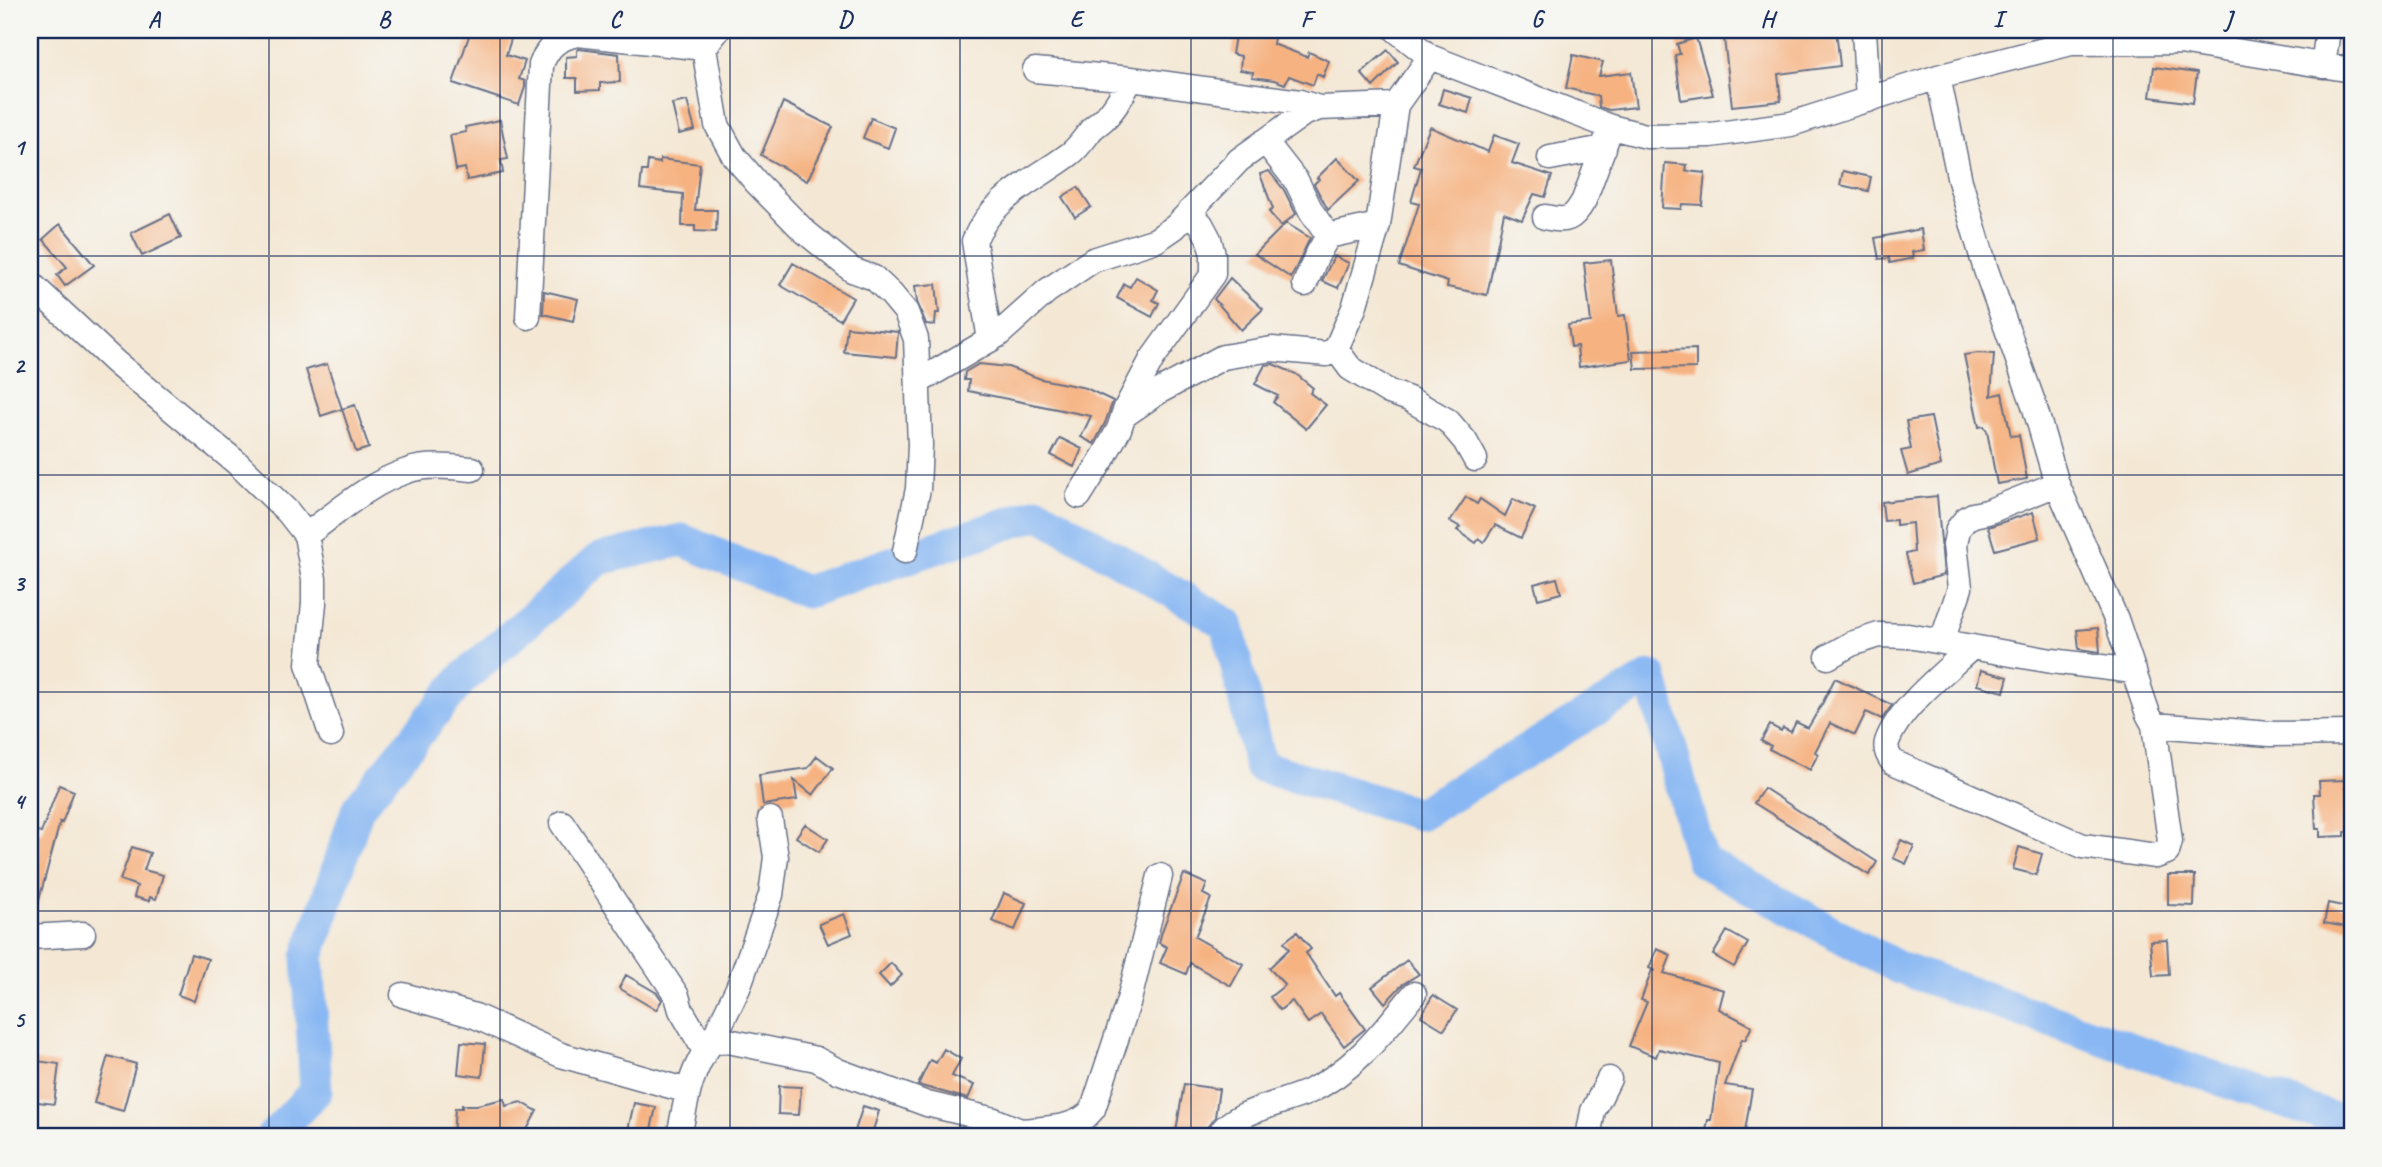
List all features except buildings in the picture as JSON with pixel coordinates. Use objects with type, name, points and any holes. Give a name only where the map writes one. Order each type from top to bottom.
[{"type":"street","points":[[1396,30],[1430,57],[1607,138]]},
{"type":"street","points":[[1864,30],[1868,100]]},
{"type":"street","points":[[2323,66],[2328,30]]},
{"type":"street","points":[[528,317],[541,65],[546,53],[554,43],[565,36],[578,34],[711,39],[718,125],[734,156],[803,230],[852,270],[874,278],[906,312],[916,339],[920,444],[918,489],[905,551]]},
{"type":"street","points":[[1550,158],[1607,138],[1711,135],[1791,124],[1938,77],[2071,43],[2240,40],[2323,66],[2352,70]]},
{"type":"street","points":[[1123,416],[1158,392],[1223,357],[1272,349],[1327,354],[1336,349],[1354,308],[1378,225],[1396,105],[1430,57]]},
{"type":"street","points":[[1035,70],[1131,79],[1300,102],[1319,108]]},
{"type":"street","points":[[1938,77],[1964,193],[1986,270],[2034,405],[2057,484],[2116,619],[2154,725],[2170,841],[2167,852],[2156,856],[2083,846],[1893,762],[1887,754],[1886,744],[1904,713],[1972,647]]},
{"type":"street","points":[[990,340],[974,241],[980,227],[1011,192],[1083,143],[1092,128],[1105,118],[1120,100],[1131,79]]},
{"type":"street","points":[[918,382],[998,335],[1048,290],[1093,261],[1156,240],[1175,227],[1239,160],[1303,114],[1319,108],[1396,105]]},
{"type":"street","points":[[1545,217],[1570,219],[1579,210],[1607,138]]},
{"type":"street","points":[[1265,141],[1297,182],[1311,211],[1328,236]]},
{"type":"street","points":[[1079,496],[1103,458],[1152,359],[1213,274],[1213,255],[1209,239],[1201,224],[1189,212]]},
{"type":"street","points":[[1305,285],[1328,236],[1378,225]]},
{"type":"street","points":[[30,283],[116,363],[237,463],[288,512],[306,535],[314,579],[308,664],[331,734]]},
{"type":"street","points":[[1336,349],[1350,369],[1447,421],[1465,441],[1475,459]]},
{"type":"street","points":[[306,535],[374,486],[408,470],[438,466],[472,468]]},
{"type":"street","points":[[1942,641],[1959,588],[1955,545],[1958,529],[1973,515],[2057,484]]},
{"type":"street","points":[[1828,657],[1851,644],[1879,635],[1908,636],[2052,661],[2134,671]]},
{"type":"street","points":[[2154,725],[2270,734],[2352,733]]},
{"type":"street","points":[[679,1137],[688,1090],[699,1059],[709,1047],[738,988],[771,895],[776,857],[770,819]]},
{"type":"street","points":[[562,822],[677,996],[681,1010],[709,1047]]},
{"type":"street","points":[[709,1047],[729,1041],[816,1059],[838,1071],[993,1129],[1028,1134],[1073,1124],[1086,1118],[1093,1109],[1129,1000],[1160,876]]},
{"type":"street","points":[[30,937],[83,933]]},
{"type":"street","points":[[1219,1137],[1221,1130],[1236,1118],[1280,1104],[1340,1075],[1371,1046],[1414,994]]},
{"type":"street","points":[[403,995],[475,1016],[561,1055],[688,1090]]},
{"type":"street","points":[[1588,1137],[1593,1111],[1609,1079]]},
{"type":"waterway","points":[[272,1137],[316,1091],[308,957],[358,808],[462,679],[599,559],[682,540],[806,592],[1039,513],[1227,624],[1260,766],[1419,814],[1651,677],[1702,861],[1899,968],[2331,1118],[2352,1119]]}]
